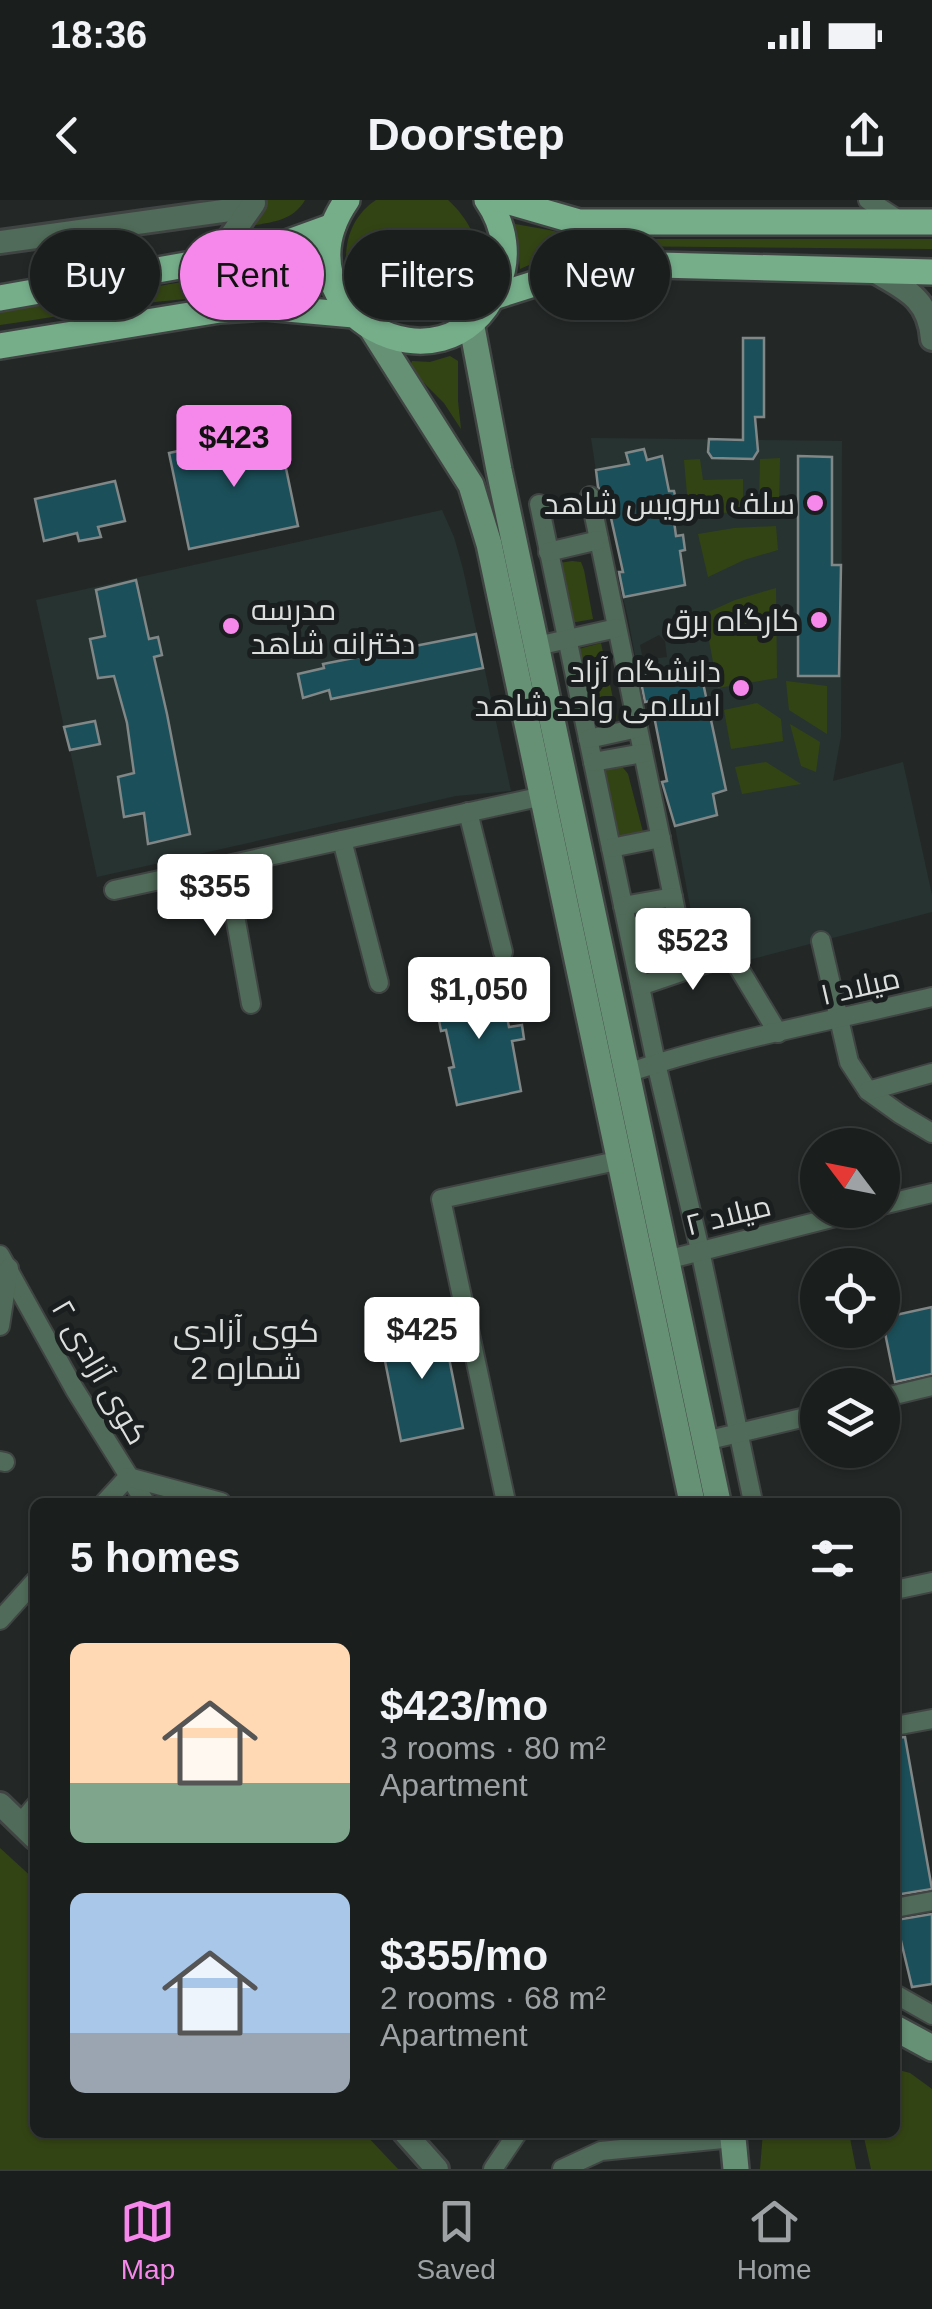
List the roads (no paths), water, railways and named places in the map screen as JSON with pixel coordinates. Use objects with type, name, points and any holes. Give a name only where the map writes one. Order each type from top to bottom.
[{"type":"main road","points":[[487,200],[502,230]]},
{"type":"main road","points":[[503,200],[579,222],[932,222]]},
{"type":"main road","points":[[304,230],[338,210]]},
{"type":"main road","points":[[338,210],[328,250],[330,274],[339,296],[363,322],[476,496],[691,1498]]},
{"type":"main road","points":[[510,292],[578,270],[621,264],[932,272]]},
{"type":"main road","points":[[0,298],[180,266]]},
{"type":"main road","points":[[0,346],[220,310],[264,308],[363,322],[391,338],[412,342],[453,334],[471,322],[717,1498]]},
{"type":"main road","points":[[455,460],[463,446],[479,440],[494,444]]},
{"type":"main road","points":[[900,2031],[932,2048]]},
{"type":"main road","points":[[734,2138],[736,2169]]},
{"type":"street","points":[[868,200],[902,222]]},
{"type":"street","points":[[0,242],[254,204]]},
{"type":"street","points":[[235,230],[254,204]]},
{"type":"street","points":[[874,271],[923,304],[932,339]]},
{"type":"street","points":[[590,496],[688,970]]},
{"type":"street","points":[[538,504],[752,1498]]},
{"type":"street","points":[[548,552],[599,540]]},
{"type":"street","points":[[536,646],[617,628]]},
{"type":"street","points":[[588,740],[638,728]]},
{"type":"street","points":[[592,762],[643,753]]},
{"type":"street","points":[[114,890],[543,796]]},
{"type":"street","points":[[468,812],[503,952]]},
{"type":"street","points":[[611,848],[661,838]]},
{"type":"street","points":[[342,840],[379,982]]},
{"type":"street","points":[[226,866],[251,1004]]},
{"type":"street","points":[[623,906],[673,897]]},
{"type":"street","points":[[820,941],[850,1062],[868,1090],[932,1133]]},
{"type":"street","points":[[640,986],[732,955],[778,1033]]},
{"type":"street","name":"میلاد ۱","points":[[627,1073],[932,997]]},
{"type":"street","points":[[868,1090],[932,1073]]},
{"type":"street","points":[[505,1498],[441,1199],[621,1160]]},
{"type":"street","points":[[900,1201],[932,1193]]},
{"type":"street","name":"میلاد ۲","points":[[666,1260],[800,1225]]},
{"type":"street","name":"کوی آزادی ۲","points":[[0,1326],[5,1262]]},
{"type":"street","name":"کوی آزادی ۲","points":[[5,1262],[75,1390],[142,1498]]},
{"type":"street","points":[[900,1394],[932,1386]]},
{"type":"street","points":[[705,1441],[800,1418]]},
{"type":"street","points":[[109,1498],[128,1477],[206,1498]]},
{"type":"street","points":[[900,1589],[932,1582]]},
{"type":"street","points":[[0,1620],[30,1587]]},
{"type":"street","points":[[900,1725],[932,1719]]},
{"type":"street","points":[[0,1804],[30,1823]]},
{"type":"street","points":[[900,1907],[932,1901]]},
{"type":"street","points":[[900,1997],[932,2015]]},
{"type":"street","points":[[409,2138],[437,2169]]},
{"type":"street","points":[[492,2169],[514,2138]]},
{"type":"street","points":[[562,2169],[601,2151],[709,2138]]},
{"type":"place","name":"سلف سرویس شاهد","points":[[815,503]]},
{"type":"place","name":"کارگاه برق","points":[[819,620]]},
{"type":"place","name":"مدرسه دخترانه شاهد","points":[[231,626]]},
{"type":"place","name":"دانشگاه آزاد اسلامی واحد شاهد","points":[[741,688]]},
{"type":"district","name":"کوی آزادی شماره 2","points":[[246,1350]]}]
